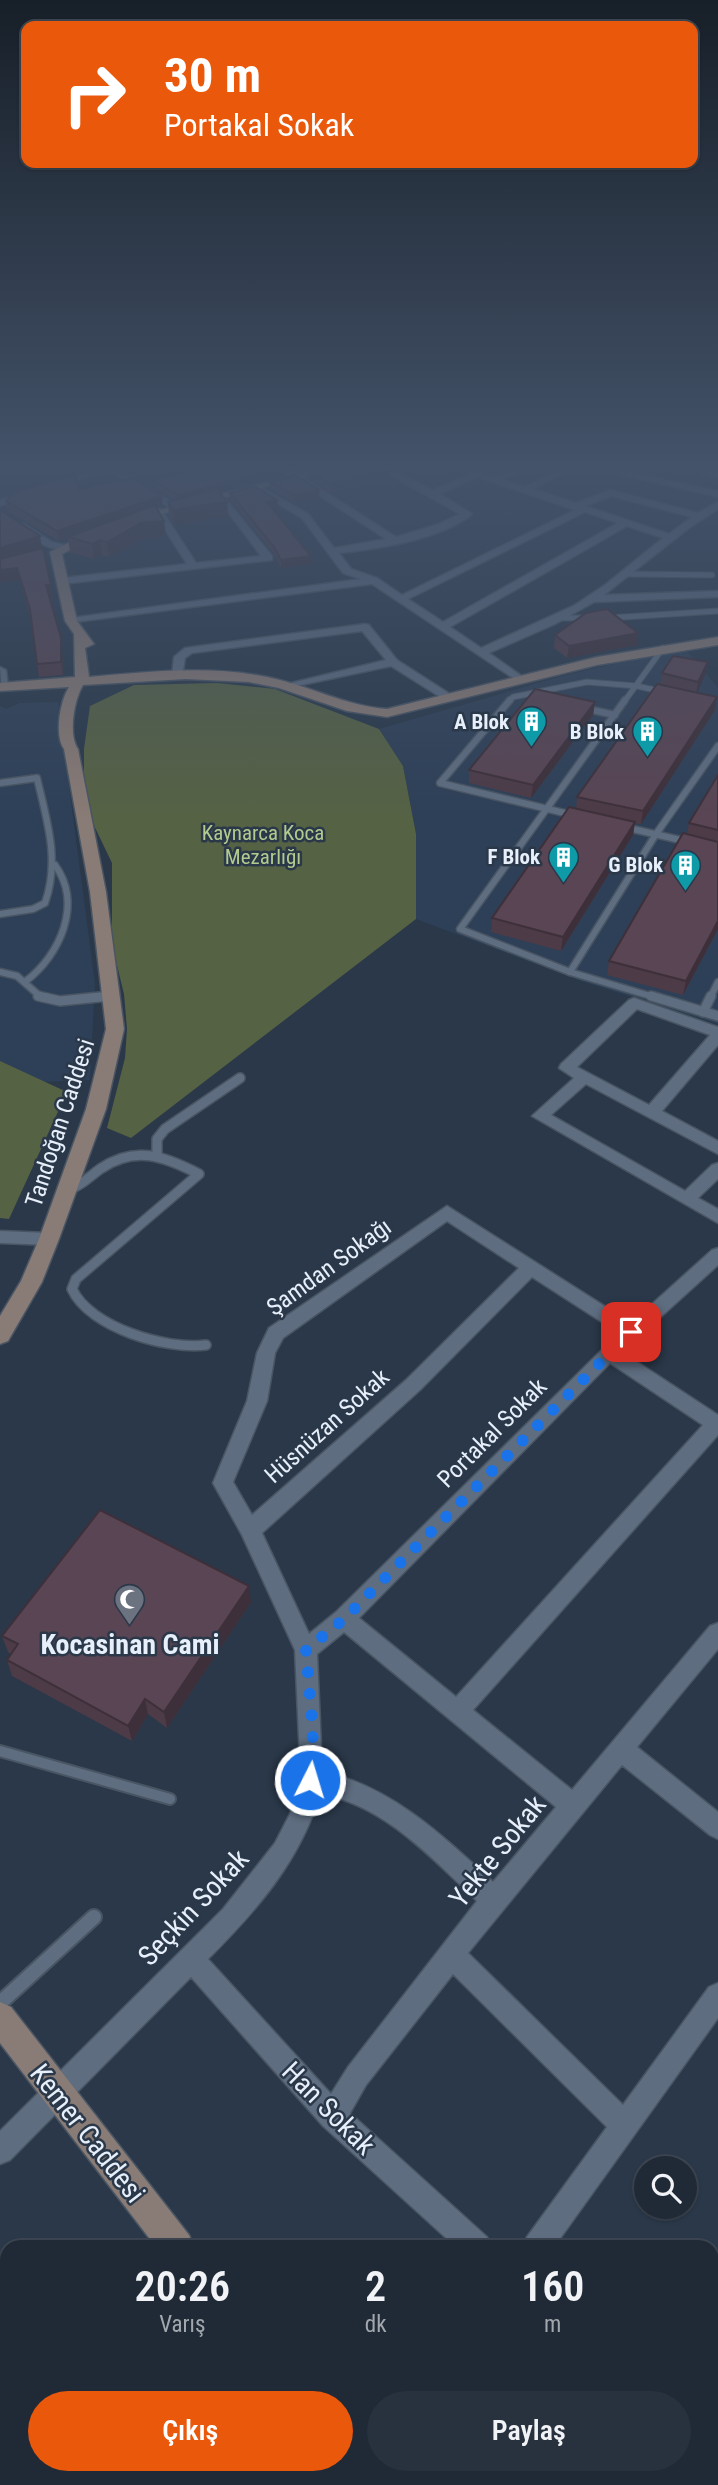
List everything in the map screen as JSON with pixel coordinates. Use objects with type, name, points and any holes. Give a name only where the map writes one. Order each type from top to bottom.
[{"type":"street","points":[[63,586],[71,621],[329,586]]},
{"type":"street","points":[[382,586],[519,679]]},
{"type":"street","points":[[401,599],[427,586]]},
{"type":"street","points":[[442,627],[515,586]]},
{"type":"street","points":[[480,653],[537,629],[592,599],[609,586]]},
{"type":"street","points":[[592,599],[718,594]]},
{"type":"street","name":"Tandoğan Caddesi","points":[[0,1335],[31,1282],[49,1239],[96,1108],[115,1029],[98,892],[71,750],[66,742],[69,697],[84,684],[78,640],[80,634],[71,621]]},
{"type":"street","points":[[178,675],[180,657],[190,650],[365,627],[393,662],[449,698]]},
{"type":"street","points":[[0,670],[1,687],[47,691],[84,684],[178,675],[232,677],[291,686],[355,710],[379,713],[406,710],[519,679],[663,648],[718,641]]},
{"type":"street","points":[[291,686],[393,662]]},
{"type":"street","points":[[84,684],[232,677]]},
{"type":"street","points":[[652,1112],[718,1034],[634,1003],[567,1068],[718,1147]]},
{"type":"street","points":[[585,1077],[540,1116],[718,1217]]},
{"type":"street","points":[[688,1198],[718,1169]]},
{"type":"street","name":"Şamdan Sokağı","points":[[250,1530],[223,1483],[257,1401],[266,1353],[276,1333],[447,1212],[531,1266]]},
{"type":"street","points":[[0,1237],[49,1239]]},
{"type":"street","name":"Portakal Sokak","points":[[306,1650],[344,1619],[631,1332],[717,1259]]},
{"type":"street","points":[[531,1266],[631,1332]]},
{"type":"street","name":"Hüsnüzan Sokak","points":[[250,1530],[413,1385],[531,1266]]},
{"type":"street","points":[[458,1710],[717,1424],[609,1353]]},
{"type":"street","points":[[250,1530],[306,1650]]},
{"type":"street","points":[[344,1619],[572,1805]]},
{"type":"street","name":"Yekte Sokak","points":[[333,2116],[357,2076],[494,1900],[718,1633]]},
{"type":"street","name":"Seçkin Sokak","points":[[0,2150],[55,2092],[232,1918],[284,1852],[301,1817],[310,1780],[313,1732],[306,1650]]},
{"type":"street","points":[[621,1749],[718,1827]]},
{"type":"street","points":[[310,1780],[352,1791],[400,1815],[494,1900]]},
{"type":"street","points":[[452,1955],[624,2125]]},
{"type":"street","name":"Han Sokak","points":[[191,1959],[333,2116],[469,2240]]},
{"type":"street","points":[[542,2240],[718,1996]]},
{"type":"street","name":"Kemer Caddesi","points":[[0,2018],[171,2240]]},
{"type":"lane","points":[[605,618],[718,611]]},
{"type":"lane","points":[[557,618],[593,618]]},
{"type":"lane","points":[[663,648],[460,929],[570,972],[718,1016]]},
{"type":"lane","points":[[583,817],[440,783],[513,697],[587,682],[637,686],[678,695]]},
{"type":"lane","points":[[548,690],[558,697]]},
{"type":"lane","points":[[571,704],[615,715]]},
{"type":"lane","points":[[570,972],[656,834],[718,747]]},
{"type":"lane","points":[[0,783],[37,778],[55,846],[55,865],[45,903],[33,909],[0,914]]},
{"type":"lane","points":[[620,826],[693,844]]},
{"type":"lane","points":[[26,981],[50,959],[60,940],[65,889],[63,873],[55,865]]},
{"type":"lane","points":[[0,972],[17,975],[26,981],[35,994],[48,1000],[111,996]]},
{"type":"lane","points":[[702,1012],[718,982]]},
{"type":"lane","points":[[157,1154],[158,1139],[165,1129],[240,1078]]},
{"type":"lane","points":[[66,1190],[78,1186],[120,1157],[139,1153],[157,1154],[199,1174],[76,1279],[73,1294],[79,1304],[151,1340],[176,1346],[206,1345]]},
{"type":"lane","points":[[0,1751],[170,1799]]},
{"type":"lane","points":[[0,2003],[94,1917]]},
{"type":"shaded area","points":[[688,652],[718,688],[718,1024],[581,981],[416,919],[416,834],[403,766],[379,729],[559,677],[643,657]]},
{"type":"shaded area","points":[[58,702],[95,984],[90,1080],[40,1082],[0,1063],[0,706],[6,709],[19,703]]},
{"type":"green space","name":"Kaynarca Koca Mezarlığı","points":[[217,683],[275,689],[379,729],[403,766],[416,834],[416,919],[131,1138],[107,1128],[125,1058],[127,1029],[124,994],[112,945],[112,863],[88,813],[84,788],[84,749],[90,706],[134,685]]},
{"type":"green space","points":[[0,1061],[67,1092],[9,1219],[0,1218]]},
{"type":"building","points":[[23,586],[46,586],[61,638],[61,662],[37,664],[30,609]]},
{"type":"building","points":[[607,609],[638,633],[569,646],[555,635],[586,613]]},
{"type":"building","points":[[673,656],[708,662],[698,682],[662,673]]},
{"type":"building","name":"B Blok","points":[[657,684],[717,697],[643,811],[577,797]]},
{"type":"building","name":"A Blok","points":[[535,689],[595,702],[533,785],[469,770]]},
{"type":"building","points":[[718,775],[718,830],[689,823]]},
{"type":"building","name":"F Blok","points":[[569,807],[635,822],[563,937],[492,918]]},
{"type":"building","name":"G Blok","points":[[683,833],[718,842],[718,921],[686,981],[609,961]]},
{"type":"building","name":"Kocasinan Cami","points":[[100,1510],[249,1586],[164,1712],[145,1699],[128,1726],[7,1660],[18,1644],[2,1636]]},
{"type":"place","name":"A Blok","points":[[532,749]]},
{"type":"place","name":"B Blok","points":[[647,759]]},
{"type":"place","name":"F Blok","points":[[563,884]]},
{"type":"place","name":"G Blok","points":[[686,892]]},
{"type":"place","name":"Kocasinan Cami","points":[[130,1627]]},
{"type":"route","points":[[310,1780],[313,1732],[306,1650],[344,1619],[631,1332]]}]
